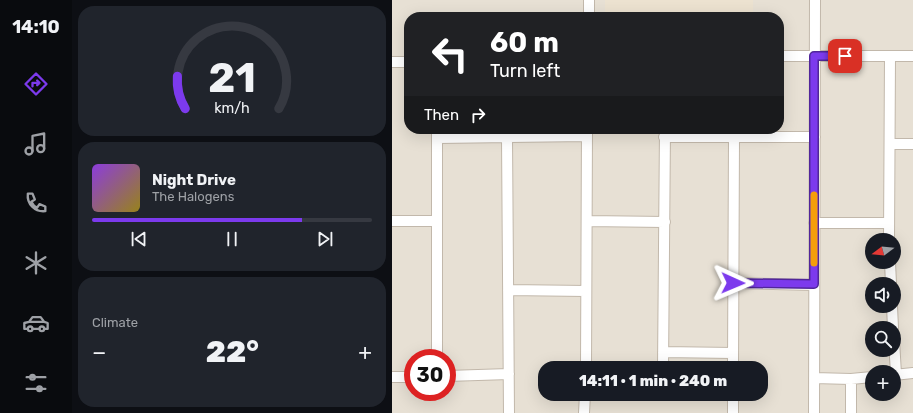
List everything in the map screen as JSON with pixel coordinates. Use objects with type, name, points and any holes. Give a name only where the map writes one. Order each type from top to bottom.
[{"type":"street","points":[[589,0],[589,12]]},
{"type":"street","points":[[814,413],[815,0]]},
{"type":"street","points":[[784,56],[913,56]]},
{"type":"street","points":[[889,233],[890,57]]},
{"type":"street","points":[[392,62],[404,62]]},
{"type":"street","points":[[437,349],[437,134],[508,137],[536,134]]},
{"type":"street","points":[[586,361],[587,134]]},
{"type":"street","points":[[663,361],[665,134]]},
{"type":"street","points":[[682,134],[734,137],[815,138]]},
{"type":"street","points":[[508,137],[509,413]]},
{"type":"street","points":[[733,361],[734,137]]},
{"type":"street","points":[[890,144],[913,144]]},
{"type":"street","points":[[392,221],[437,221]]},
{"type":"street","points":[[587,221],[664,222]]},
{"type":"street","points":[[814,223],[888,223]]},
{"type":"street","points":[[733,283],[814,284]]},
{"type":"street","points":[[508,290],[586,291]]},
{"type":"street","points":[[664,352],[733,353]]},
{"type":"street","points":[[901,374],[913,373]]},
{"type":"street","points":[[456,376],[509,374]]},
{"type":"street","points":[[392,377],[404,377]]},
{"type":"street","points":[[814,378],[851,379],[865,378]]},
{"type":"street","points":[[851,379],[852,413]]},
{"type":"street","points":[[584,413],[585,401]]},
{"type":"street","points":[[732,413],[733,401]]},
{"type":"shaded area","points":[[392,0],[913,0],[913,413],[392,413]]},
{"type":"shaded area","points":[[605,0],[753,0],[753,12],[605,12]]},
{"type":"slow traffic","points":[[814,195],[814,263]]},
{"type":"route","points":[[733,283],[814,284],[814,56],[845,56]]}]
